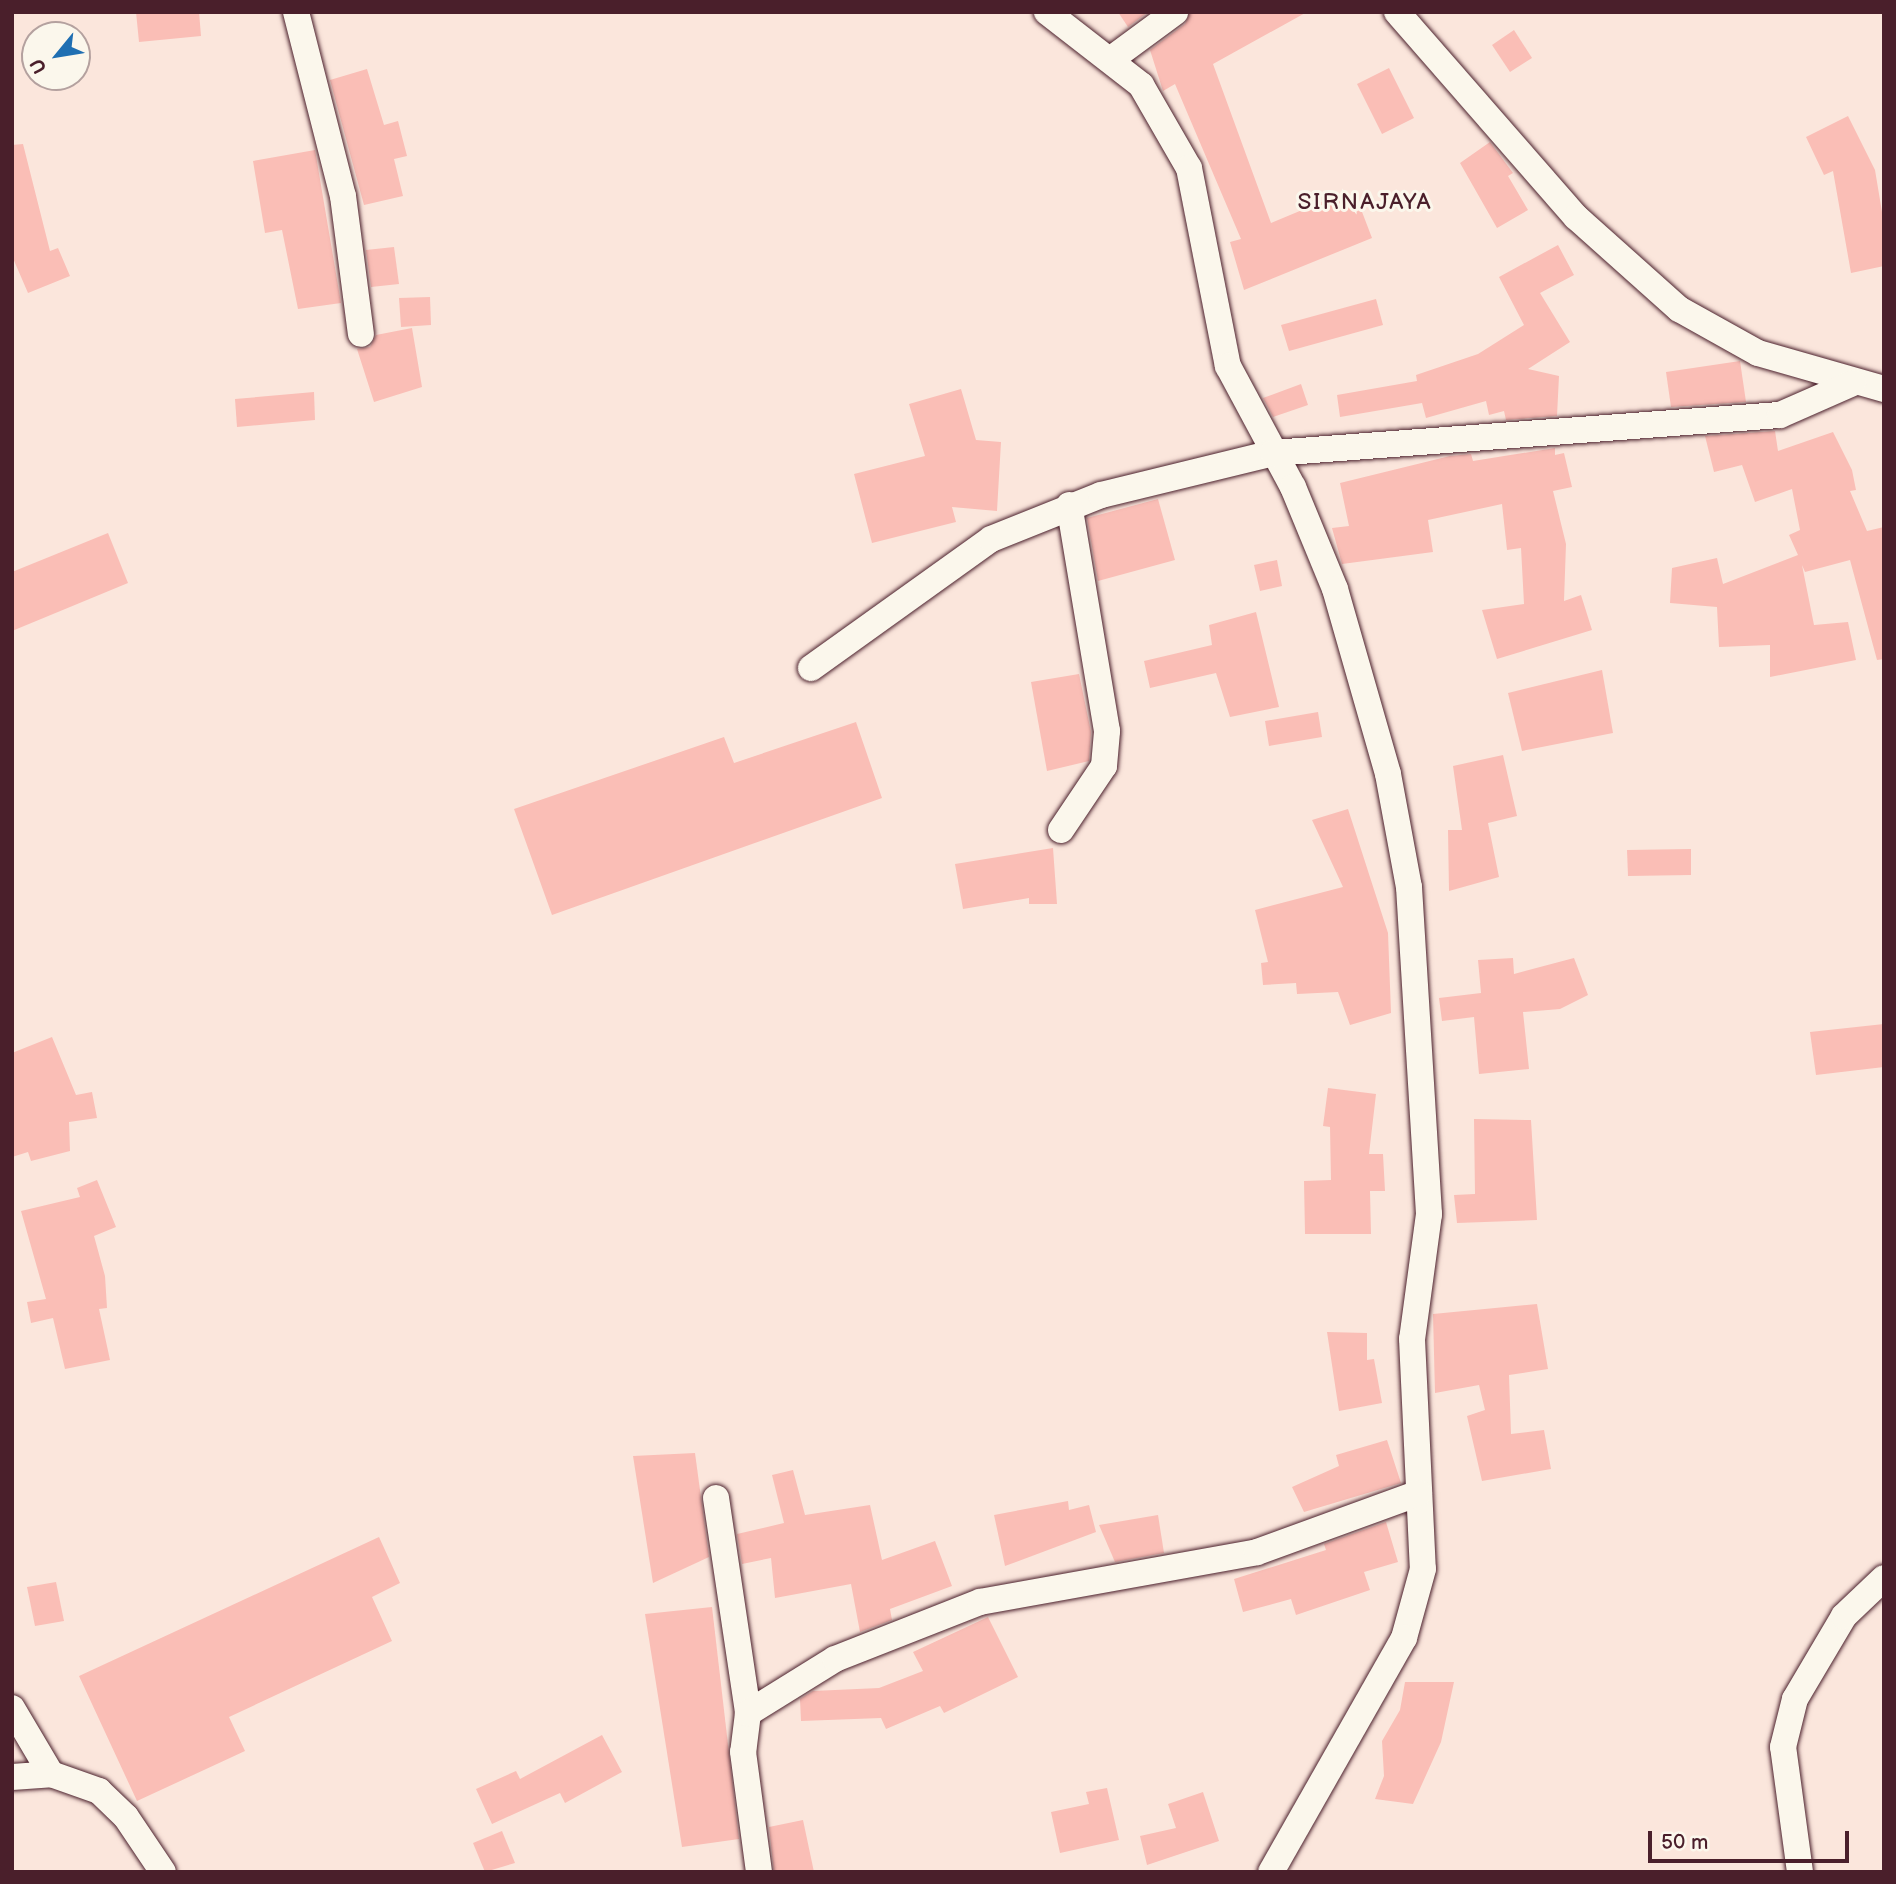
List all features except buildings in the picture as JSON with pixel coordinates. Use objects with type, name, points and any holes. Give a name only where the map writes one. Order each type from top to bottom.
[{"type":"street","points":[[296,12],[343,196],[361,334]]},
{"type":"street","points":[[1047,12],[1110,60],[1154,99],[1189,168],[1228,366],[1273,453],[1335,589],[1397,812],[1409,887],[1430,1214],[1412,1339],[1423,1569],[1415,1613],[1271,1872]]},
{"type":"street","points":[[1110,60],[1175,12]]},
{"type":"street","points":[[1397,12],[1576,217],[1632,272],[1679,309],[1758,353],[1853,383],[1884,388]]},
{"type":"street","points":[[811,668],[991,539],[1069,505],[1273,453],[1780,415],[1853,383]]},
{"type":"street","points":[[1061,830],[1104,766],[1107,731],[1069,505]]},
{"type":"street","points":[[748,1713],[835,1659],[980,1602],[1257,1552],[1419,1493]]},
{"type":"street","points":[[716,1498],[748,1713],[743,1752],[759,1872]]},
{"type":"street","points":[[1800,1872],[1783,1747],[1795,1699],[1844,1616],[1884,1578]]},
{"type":"street","points":[[12,1707],[51,1774]]},
{"type":"street","points":[[12,1777],[51,1774],[111,1801],[163,1872]]},
{"type":"district","name":"SIRNAJAYA","points":[[1365,202]]}]
